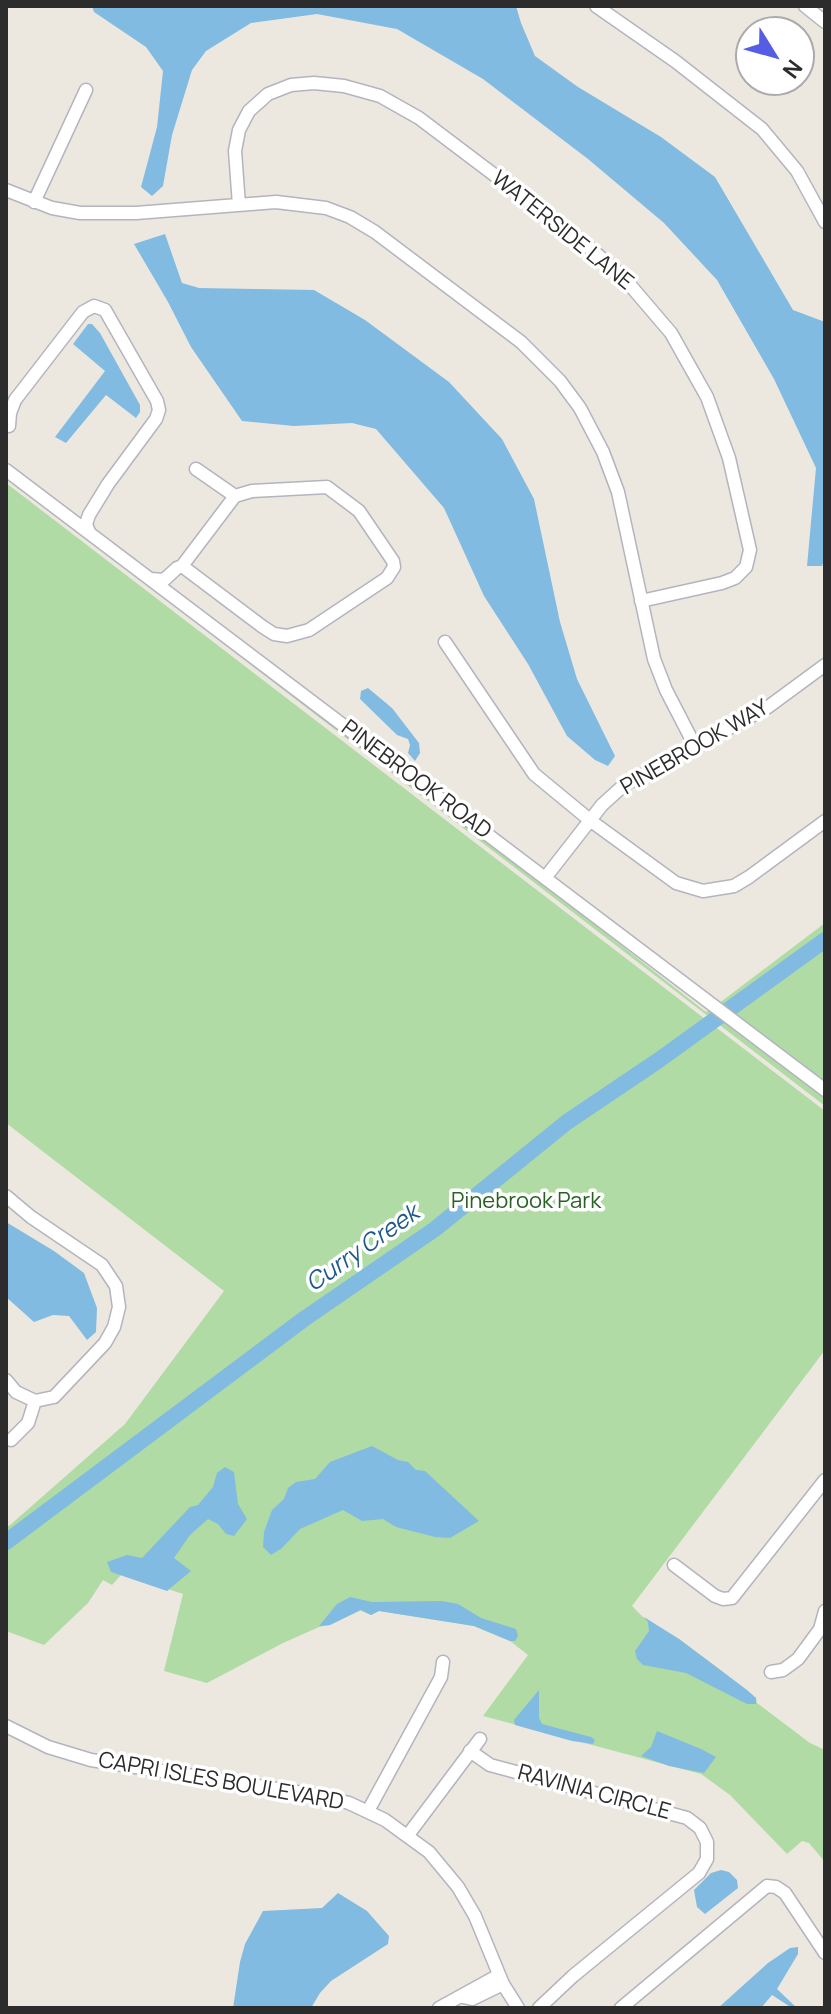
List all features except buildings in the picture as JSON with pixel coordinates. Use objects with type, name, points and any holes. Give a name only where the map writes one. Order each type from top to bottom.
[{"type":"street","points":[[596,6],[675,61],[762,129],[797,171],[825,222]]},
{"type":"street","points":[[805,6],[825,22]]},
{"type":"street","name":"WATERSIDE LANE","points":[[239,205],[235,151],[239,130],[249,111],[268,94],[291,85],[314,83],[344,86],[380,96],[419,118],[583,242],[624,278],[671,333],[707,397],[729,458],[750,550],[746,567],[735,578],[641,601]]},
{"type":"street","points":[[34,202],[86,90]]},
{"type":"street","points":[[6,190],[64,211],[98,214],[301,203],[326,208],[350,217],[388,242],[503,328],[540,359],[580,408],[603,452],[618,492],[658,672],[695,746]]},
{"type":"street","points":[[9,426],[15,400],[83,312],[94,306],[102,308],[110,316],[159,410],[87,520],[89,532]]},
{"type":"street","points":[[196,469],[235,496]]},
{"type":"street","name":"PINEBROOK ROAD","points":[[6,470],[825,1090]]},
{"type":"street","points":[[64,514],[79,514],[108,484]]},
{"type":"street","points":[[150,579],[164,580],[182,566],[235,496],[252,491],[327,487],[363,515],[393,561],[393,570],[387,578],[309,630],[287,636],[268,631],[182,566]]},
{"type":"street","points":[[179,601],[174,588],[183,572],[182,566]]},
{"type":"street","points":[[445,642],[534,774],[591,821],[676,883],[713,891],[734,886],[825,821]]},
{"type":"street","name":"PINEBROOK WAY","points":[[545,878],[624,785],[768,707],[825,665]]},
{"type":"street","points":[[6,1196],[31,1217],[102,1265],[116,1286],[125,1308],[105,1343],[60,1393],[47,1400],[35,1401],[16,1392],[6,1380]]},
{"type":"street","points":[[11,1440],[28,1423],[35,1401]]},
{"type":"street","points":[[674,1565],[715,1596],[732,1598],[825,1480]]},
{"type":"street","points":[[771,1672],[787,1667],[801,1655],[820,1629],[825,1611]]},
{"type":"street","points":[[368,1811],[441,1677],[443,1662]]},
{"type":"street","name":"CAPRI ISLES BOULEVARD","points":[[6,1726],[48,1747],[91,1760],[314,1794],[368,1811],[408,1835],[438,1862],[464,1896],[501,1980],[520,2008]]},
{"type":"street","points":[[408,1835],[480,1739]]},
{"type":"street","name":"RAVINIA CIRCLE","points":[[470,1751],[490,1765],[687,1818],[706,1837],[708,1855],[699,1873],[573,1976],[539,2008]]},
{"type":"street","points":[[621,2008],[767,1886],[785,1893],[825,1953]]},
{"type":"street","name":"RAVINIA CIRCLE","points":[[520,2008],[573,1976]]},
{"type":"street","points":[[439,2008],[463,1997],[467,1991],[501,1980]]},
{"type":"green space","name":"Pinebrook Park","points":[[6,483],[825,1111],[825,1350],[632,1606],[643,1617],[718,1668],[756,1698],[757,1703],[810,1743],[825,1750],[825,1862],[809,1843],[802,1841],[787,1854],[730,1795],[701,1774],[483,1716],[528,1655],[510,1641],[474,1626],[379,1611],[371,1615],[359,1610],[283,1643],[207,1683],[164,1671],[183,1594],[122,1574],[112,1585],[103,1580],[88,1603],[44,1645],[6,1631],[6,1525],[9,1526],[125,1424],[224,1291],[6,1123]]},
{"type":"green space","points":[[156,592],[510,858],[706,1012],[710,1009],[825,1096],[825,1106]]},
{"type":"green space","points":[[825,923],[825,1085],[718,1004]]},
{"type":"water","points":[[92,6],[516,6],[535,56],[578,87],[661,137],[715,177],[793,310],[825,322],[825,557],[822,566],[807,566],[816,468],[774,379],[717,280],[664,223],[588,159],[483,79],[397,29],[317,14],[251,23],[206,51],[192,70],[172,135],[163,186],[152,196],[141,187],[157,127],[163,71],[146,47],[94,12]]},
{"type":"water","points":[[165,234],[182,283],[199,288],[314,290],[365,320],[449,382],[502,439],[534,499],[560,622],[577,679],[615,756],[608,766],[595,760],[567,736],[528,664],[484,596],[444,508],[376,429],[352,423],[294,426],[242,421],[191,347],[134,244]]},
{"type":"water","points":[[88,324],[100,333],[140,405],[140,412],[136,418],[106,395],[66,443],[55,437],[105,371],[73,344]]},
{"type":"water","points":[[368,688],[392,708],[419,743],[420,753],[415,761],[408,753],[408,739],[397,735],[360,699],[361,691]]},
{"type":"water","points":[[6,1222],[84,1273],[97,1308],[96,1332],[87,1340],[69,1316],[53,1315],[34,1322],[6,1297]]},
{"type":"water","points":[[372,1446],[408,1462],[416,1470],[425,1471],[479,1521],[450,1538],[435,1537],[396,1527],[383,1519],[362,1521],[343,1510],[300,1529],[271,1555],[263,1547],[264,1532],[272,1510],[284,1499],[288,1488],[296,1482],[315,1479],[330,1462]]},
{"type":"water","points":[[225,1467],[234,1472],[238,1504],[247,1519],[234,1536],[226,1534],[218,1524],[208,1519],[190,1535],[174,1558],[191,1571],[167,1591],[111,1572],[107,1562],[127,1555],[142,1558],[190,1507],[198,1505],[213,1487],[217,1473]]},
{"type":"water","points":[[350,1597],[372,1602],[442,1601],[458,1604],[481,1618],[516,1629],[518,1636],[515,1641],[510,1641],[474,1626],[379,1611],[371,1615],[361,1610],[330,1625],[319,1626],[337,1604]]},
{"type":"water","points":[[644,1617],[747,1690],[756,1698],[756,1704],[747,1704],[686,1673],[643,1665],[635,1651],[649,1631]]},
{"type":"water","points":[[539,1690],[539,1718],[542,1724],[591,1737],[595,1740],[593,1744],[515,1725],[514,1720]]},
{"type":"water","points":[[657,1731],[716,1757],[704,1773],[641,1756],[651,1747]]},
{"type":"water","points":[[721,1870],[729,1872],[737,1880],[738,1888],[705,1914],[697,1907],[694,1890],[711,1873]]},
{"type":"water","points":[[338,1893],[367,1911],[389,1936],[388,1944],[331,1981],[311,2008],[233,2008],[245,1944],[263,1911],[322,1908]]},
{"type":"water","points":[[798,1947],[798,1954],[777,1989],[797,2008],[772,1995],[761,2008],[718,2008],[768,1963],[790,1948]]},
{"type":"waterway","name":"Curry Creek","points":[[6,1542],[304,1319],[435,1229],[567,1122],[825,940]]}]
